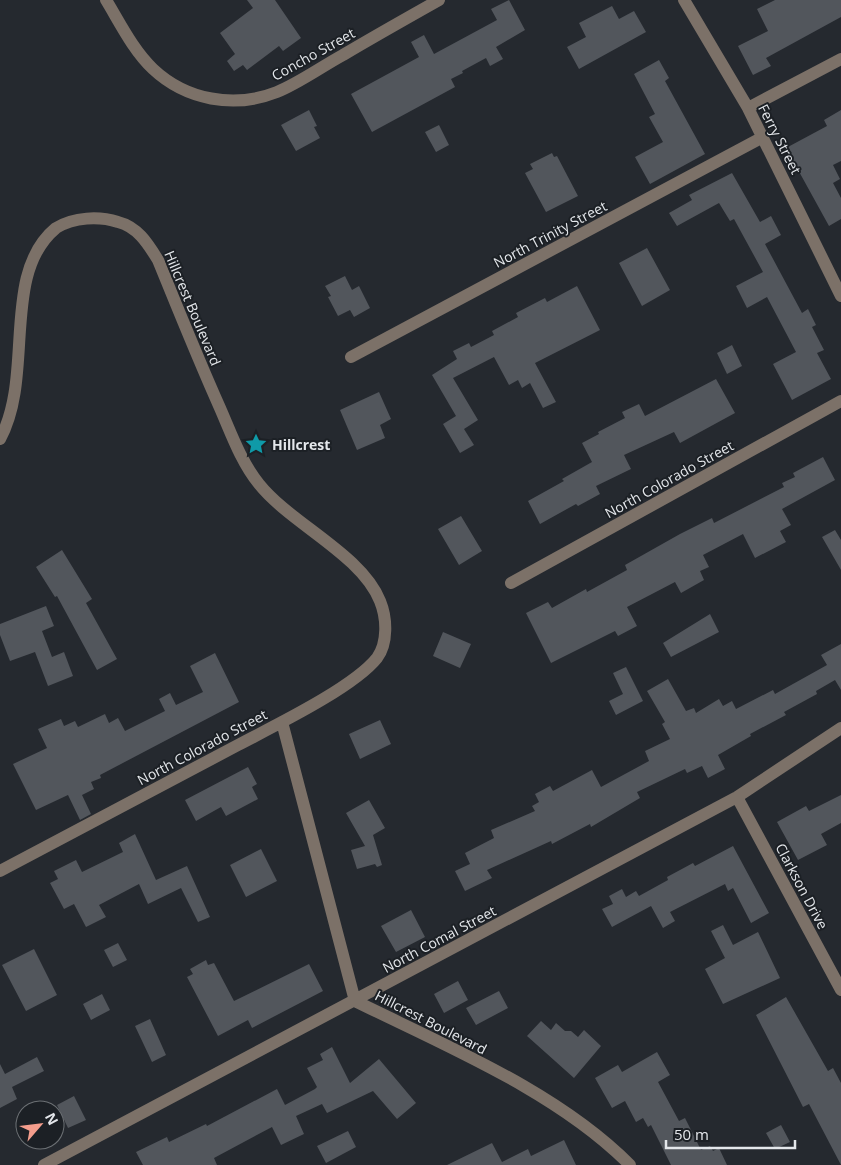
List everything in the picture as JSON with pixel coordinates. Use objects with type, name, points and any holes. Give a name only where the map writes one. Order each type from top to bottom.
[{"type":"street","name":"Concho Street","points":[[106,0],[138,51],[152,68],[166,80],[187,92],[209,99],[237,101],[255,99],[278,92],[438,0]]},
{"type":"street","name":"Ferry Street","points":[[684,0],[748,108],[841,296]]},
{"type":"street","points":[[748,108],[841,59]]},
{"type":"street","name":"North Trinity Street","points":[[351,357],[763,137]]},
{"type":"street","name":"Hillcrest Boulevard","points":[[0,439],[10,412],[15,292],[30,250],[45,235],[70,222],[102,218],[120,222],[136,231],[148,242],[158,260],[233,438],[259,484],[275,501],[345,558],[369,582],[380,601],[385,620]]},
{"type":"street","name":"North Colorado Street","points":[[511,583],[841,401]]},
{"type":"street","name":"North Colorado Street","points":[[0,871],[282,722],[366,669],[378,656],[384,640],[385,620]]},
{"type":"street","name":"Hillcrest Boulevard","points":[[282,722],[355,1001],[502,1074],[578,1122],[613,1148],[630,1165]]},
{"type":"street","name":"North Comal Street","points":[[44,1165],[736,797],[841,728]]},
{"type":"street","name":"Clarkson Drive","points":[[736,797],[841,990]]},
{"type":"building","points":[[247,0],[275,0],[301,38],[283,51],[279,46],[247,70],[243,65],[234,71],[227,61],[235,54],[220,33],[253,8]]},
{"type":"building","points":[[509,0],[525,30],[496,47],[503,59],[490,66],[486,58],[462,71],[463,73],[451,79],[455,87],[372,132],[351,94],[419,57],[411,42],[424,35],[434,54],[497,20],[491,9]]},
{"type":"building","points":[[775,0],[841,0],[841,17],[766,58],[771,66],[753,75],[738,46],[768,31],[757,9]]},
{"type":"building","points":[[612,6],[619,19],[634,11],[646,32],[579,69],[567,47],[586,37],[579,23]]},
{"type":"building","points":[[659,60],[669,78],[665,81],[705,154],[650,184],[635,157],[663,142],[649,117],[655,114],[634,74]]},
{"type":"building","points":[[309,110],[317,126],[314,127],[320,138],[296,151],[281,125]]},
{"type":"building","points":[[841,110],[841,161],[833,165],[840,179],[833,183],[841,198],[841,219],[829,226],[786,148],[827,126],[824,120]]},
{"type":"building","points":[[439,125],[449,145],[436,152],[425,132]]},
{"type":"building","points":[[552,153],[554,157],[557,156],[578,196],[546,212],[525,173],[533,169],[530,164]]},
{"type":"building","points":[[732,173],[760,222],[771,216],[781,235],[765,244],[802,313],[808,309],[816,325],[812,327],[824,350],[817,353],[831,379],[792,400],[773,364],[796,352],[767,297],[747,308],[736,286],[763,272],[734,219],[730,221],[719,203],[677,226],[669,213],[692,200],[689,195]]},
{"type":"building","points":[[647,248],[670,290],[642,306],[619,263]]},
{"type":"building","points":[[345,276],[352,290],[359,286],[370,308],[354,317],[350,310],[338,316],[328,297],[331,296],[325,286]]},
{"type":"building","points":[[577,286],[600,330],[535,363],[556,402],[543,408],[530,383],[522,388],[518,380],[509,385],[494,357],[453,378],[478,420],[464,429],[474,445],[460,453],[443,424],[456,416],[432,375],[457,359],[453,351],[469,343],[471,347],[494,335],[492,331],[518,317],[516,313],[545,298],[547,302]]},
{"type":"building","points":[[732,345],[742,366],[727,374],[717,353]]},
{"type":"building","points":[[716,379],[735,413],[680,443],[674,432],[624,455],[631,469],[596,486],[600,494],[578,506],[576,504],[540,524],[528,501],[564,481],[562,479],[592,462],[582,443],[625,418],[622,412],[639,404],[645,416]]},
{"type":"building","points":[[379,392],[391,419],[380,425],[385,438],[357,450],[340,410]]},
{"type":"building","points":[[823,457],[835,480],[782,509],[791,525],[780,531],[786,542],[755,558],[743,534],[703,555],[709,567],[700,571],[704,580],[681,593],[675,582],[627,607],[637,626],[618,636],[615,631],[551,663],[526,613],[548,602],[552,608],[586,589],[587,592],[627,570],[625,565],[680,534],[712,518],[714,523],[784,487],[782,483],[795,477],[793,473]]},
{"type":"building","points":[[461,516],[482,551],[459,565],[438,529]]},
{"type":"building","points":[[835,530],[841,540],[841,570],[822,537]]},
{"type":"building","points":[[62,550],[92,599],[86,603],[117,659],[97,670],[57,596],[55,597],[36,567]]},
{"type":"building","points":[[46,606],[54,626],[42,631],[52,657],[64,652],[73,676],[48,686],[35,652],[10,661],[0,635],[0,624]]},
{"type":"building","points":[[710,614],[719,632],[671,657],[663,643]]},
{"type":"building","points":[[443,632],[471,644],[460,668],[433,656]]},
{"type":"building","points":[[841,644],[841,690],[835,680],[816,691],[817,694],[784,712],[786,715],[750,734],[751,736],[718,755],[725,769],[708,778],[702,766],[687,773],[685,769],[637,792],[640,798],[591,827],[590,824],[552,844],[551,841],[487,870],[492,878],[465,891],[455,871],[470,864],[465,853],[494,838],[491,830],[535,811],[532,806],[539,802],[535,794],[550,786],[553,791],[592,770],[601,787],[649,761],[645,751],[670,739],[662,724],[665,722],[647,691],[668,679],[686,711],[694,708],[696,713],[719,699],[723,706],[732,701],[736,709],[773,690],[775,694],[827,665],[821,655]]},
{"type":"building","points":[[215,653],[239,702],[100,775],[101,778],[91,782],[94,789],[82,795],[91,814],[80,820],[68,795],[36,810],[13,764],[47,748],[38,729],[61,719],[64,726],[75,721],[78,727],[105,714],[109,723],[118,718],[125,731],[165,711],[159,699],[170,693],[176,705],[203,692],[190,666]]},
{"type":"building","points":[[626,667],[643,701],[616,715],[609,701],[623,694],[613,673]]},
{"type":"building","points":[[380,720],[391,744],[360,759],[349,734]]},
{"type":"building","points":[[248,767],[257,784],[252,787],[258,799],[226,816],[221,807],[196,821],[185,800]]},
{"type":"building","points":[[841,795],[841,823],[821,834],[827,845],[798,860],[777,822],[806,806],[809,811]]},
{"type":"building","points":[[369,800],[385,828],[373,835],[382,865],[377,867],[375,864],[357,869],[351,850],[365,846],[346,813]]},
{"type":"building","points":[[135,834],[156,880],[187,866],[210,917],[198,922],[181,888],[148,904],[139,884],[99,905],[106,917],[86,927],[74,904],[64,909],[50,883],[58,879],[54,871],[76,860],[82,872],[123,852],[119,843]]},
{"type":"building","points":[[733,846],[769,913],[751,923],[733,888],[728,891],[725,884],[670,912],[675,921],[663,928],[651,906],[612,927],[602,909],[613,904],[609,896],[622,889],[626,897],[636,891],[639,896],[668,880],[667,877],[693,863],[695,866]]},
{"type":"building","points":[[261,849],[277,881],[246,897],[230,865]]},
{"type":"building","points":[[411,910],[425,937],[396,952],[381,926]]},
{"type":"building","points":[[723,925],[733,945],[758,932],[780,978],[723,1004],[705,969],[725,958],[711,931]]},
{"type":"building","points":[[118,943],[127,960],[113,967],[104,950]]},
{"type":"building","points":[[34,949],[57,995],[26,1011],[2,965]]},
{"type":"building","points":[[206,960],[208,965],[214,963],[234,1001],[309,964],[323,991],[252,1028],[248,1020],[218,1036],[187,977],[193,974],[190,969]]},
{"type":"building","points":[[458,981],[468,1000],[444,1013],[434,994]]},
{"type":"building","points":[[499,991],[508,1008],[476,1025],[466,1008]]},
{"type":"building","points":[[102,994],[110,1010],[91,1020],[83,1004]]},
{"type":"building","points":[[786,997],[828,1071],[833,1068],[841,1083],[841,1165],[809,1104],[803,1107],[756,1015]]},
{"type":"building","points":[[150,1019],[166,1055],[152,1062],[135,1026]]},
{"type":"building","points":[[541,1021],[551,1030],[556,1023],[565,1031],[571,1031],[578,1037],[584,1030],[601,1046],[574,1078],[527,1036]]},
{"type":"building","points":[[332,1047],[350,1083],[379,1059],[416,1103],[397,1119],[373,1091],[327,1113],[322,1104],[296,1116],[304,1134],[281,1145],[272,1127],[214,1158],[217,1165],[143,1165],[136,1152],[167,1137],[169,1142],[206,1124],[207,1126],[277,1089],[285,1105],[315,1089],[317,1087],[307,1068],[323,1060],[320,1054]]},
{"type":"building","points":[[657,1052],[670,1075],[658,1082],[679,1121],[685,1118],[701,1150],[710,1146],[713,1151],[719,1148],[727,1165],[671,1165],[651,1125],[648,1127],[643,1118],[636,1122],[625,1101],[612,1108],[595,1078],[618,1065],[622,1072]]},
{"type":"building","points":[[37,1057],[44,1071],[12,1087],[17,1099],[0,1108],[0,1064],[5,1074]]},
{"type":"building","points":[[74,1096],[86,1120],[68,1128],[65,1122],[65,1101]]},
{"type":"building","points":[[781,1125],[790,1142],[775,1149],[766,1133]]},
{"type":"building","points":[[348,1131],[356,1147],[326,1163],[317,1146]]},
{"type":"building","points":[[564,1140],[576,1165],[447,1165],[492,1143],[502,1162],[528,1149],[531,1156]]},
{"type":"place","name":"Hillcrest","points":[[256,444]]}]
